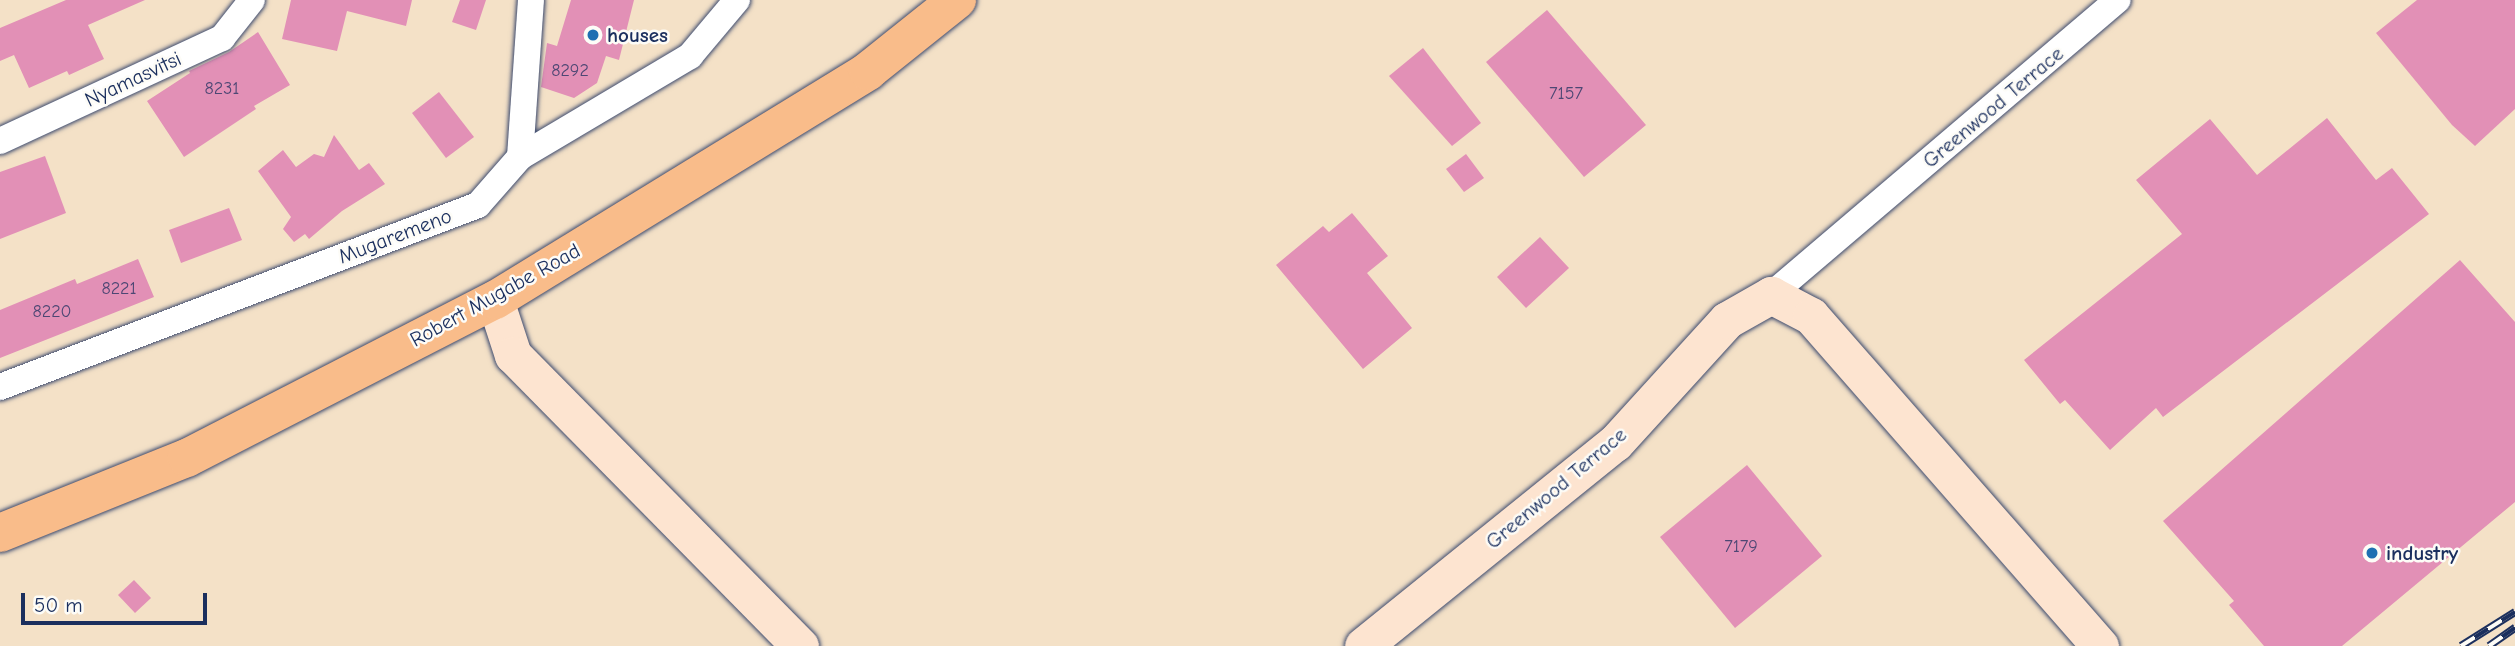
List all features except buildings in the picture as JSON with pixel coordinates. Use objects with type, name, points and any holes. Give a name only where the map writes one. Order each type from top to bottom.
[{"type":"main road","name":"Robert Mugabe Road","points":[[0,533],[187,458],[495,300],[869,71],[957,0]]},
{"type":"street","name":"Nyamasvitsi","points":[[0,141],[222,38],[252,0]]},
{"type":"street","points":[[520,157],[531,0]]},
{"type":"street","name":"Mugaremeno","points":[[0,387],[478,205],[520,157],[690,56],[737,0]]},
{"type":"street","name":"Greenwood Terrace","points":[[1363,646],[1615,443],[1727,320],[1771,295],[2118,0]]},
{"type":"street","points":[[1771,295],[1811,316],[2100,646]]},
{"type":"street","points":[[495,300],[513,355],[800,646]]},
{"type":"railway","points":[[2461,646],[2515,612]]},
{"type":"railway","points":[[2489,646],[2515,628]]},
{"type":"place","name":"houses","points":[[593,35]]},
{"type":"place","name":"industry","points":[[2372,553]]}]
